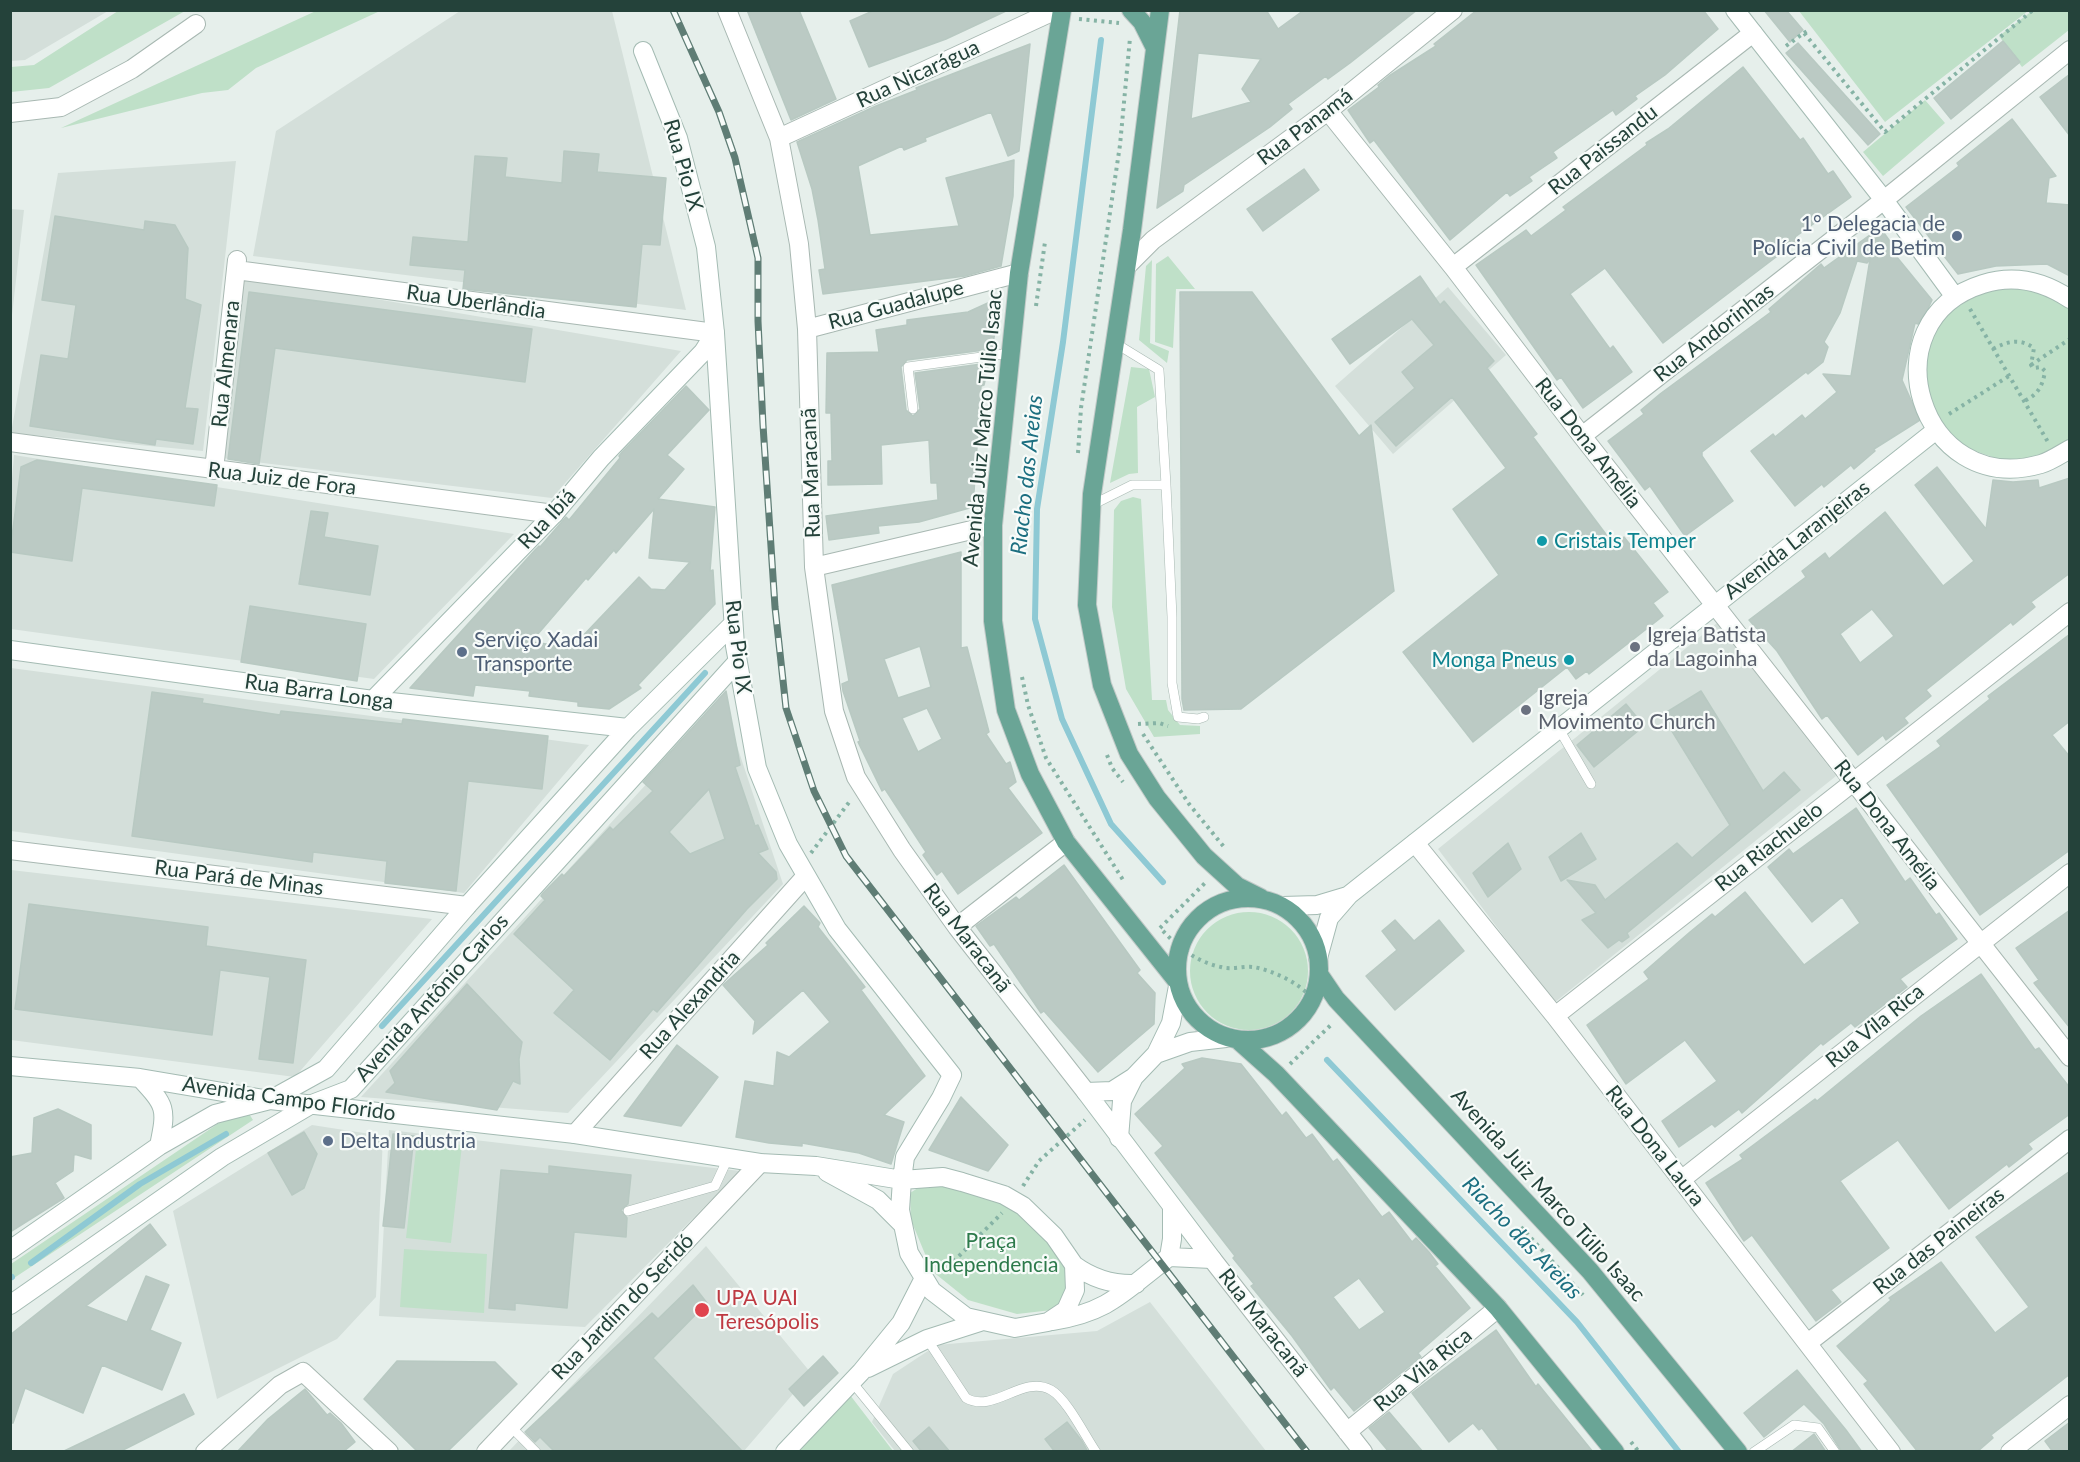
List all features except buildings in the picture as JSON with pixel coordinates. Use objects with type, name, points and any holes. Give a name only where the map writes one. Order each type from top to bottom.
[{"type":"main road","name":"Avenida Juiz Marco Túlio Isaac","points":[[1062,10],[1019,273],[993,525],[993,621],[1006,710],[1030,774],[1066,842],[1177,983],[1185,1004],[1197,1021],[1232,1039]]},
{"type":"main road","points":[[1160,10],[1132,230],[1092,505],[1087,605],[1102,685],[1130,754],[1157,798],[1204,856],[1215,878],[1283,906]]},
{"type":"main road","points":[[1126,17],[1142,22],[1154,46]]},
{"type":"main road","points":[[1177,983],[1177,957],[1184,935],[1198,917],[1217,904],[1239,897],[1262,898]]},
{"type":"main road","name":"Avenida Juiz Marco Túlio Isaac","points":[[1283,906],[1300,920],[1312,937],[1319,966],[1336,999],[1590,1271],[1738,1452]]},
{"type":"main road","points":[[1232,1039],[1261,1040],[1282,1032],[1300,1018],[1313,1000],[1319,966]]},
{"type":"main road","points":[[1232,1039],[1275,1074],[1498,1308],[1615,1452]]},
{"type":"street","name":"Rua Maracanã","points":[[727,10],[779,138],[799,244],[807,328],[814,567],[834,711],[856,777],[902,850],[957,927],[1363,1452]]},
{"type":"street","name":"Rua Nicarágua","points":[[779,138],[1056,10]]},
{"type":"street","name":"Rua Panamá","points":[[1127,266],[1154,240],[1328,111],[1453,10]]},
{"type":"street","points":[[1735,10],[1961,300]]},
{"type":"street","points":[[10,113],[61,107],[132,69],[196,24]]},
{"type":"street","name":"Rua Paissandu","points":[[1453,267],[1753,33]]},
{"type":"street","name":"Rua Andorinhas","points":[[1582,436],[1884,200],[2070,50]]},
{"type":"street","name":"Rua Pio IX","points":[[644,51],[678,138],[706,247],[715,333],[733,624],[737,663],[757,768],[788,844],[837,929],[952,1074],[941,1098],[905,1157],[902,1180]]},
{"type":"street","name":"Rua Dona Amélia","points":[[1328,111],[1453,267],[1582,436],[2070,1058]]},
{"type":"street","points":[[1132,230],[1154,240]]},
{"type":"street","name":"Rua Uberlândia","points":[[237,264],[715,333]]},
{"type":"street","name":"Rua Almenara","points":[[214,470],[237,264]]},
{"type":"street","name":"Rua Guadalupe","points":[[807,328],[1019,273]]},
{"type":"street","points":[[2064,444],[2043,464],[2014,469],[1984,465],[1957,452],[1935,431],[1921,401],[1917,375],[1921,345],[1934,319],[1961,300],[1974,286],[1995,280],[2016,279],[2038,283],[2070,299]]},
{"type":"street","name":"Rua Ibiá","points":[[373,700],[554,514],[601,458],[703,352],[715,333]]},
{"type":"street","name":"Avenida Laranjeiras","points":[[1319,966],[1329,918],[1349,895],[1935,431]]},
{"type":"street","name":"Rua Juiz de Fora","points":[[10,442],[554,514]]},
{"type":"street","points":[[814,567],[993,525]]},
{"type":"street","name":"Rua Riachuelo","points":[[1555,1016],[2070,612]]},
{"type":"street","name":"Avenida Antônio Carlos","points":[[10,1250],[159,1146],[215,1114],[270,1100],[326,1069],[467,906],[628,728],[733,624]]},
{"type":"street","name":"Rua Barra Longa","points":[[10,650],[373,700],[628,728]]},
{"type":"street","name":"Avenida Antônio Carlos","points":[[10,1305],[222,1158],[312,1104],[351,1089],[737,663]]},
{"type":"street","points":[[957,927],[1066,842]]},
{"type":"street","name":"Rua Dona Laura","points":[[1415,843],[1555,1016],[1892,1452]]},
{"type":"street","name":"Rua Pará de Minas","points":[[10,850],[467,906]]},
{"type":"street","name":"Rua Alexandria","points":[[575,1134],[803,872]]},
{"type":"street","name":"Rua Vila Rica","points":[[1681,1180],[2070,873]]},
{"type":"street","name":"Avenida Laranjeiras","points":[[1283,906],[1317,905],[1349,895]]},
{"type":"street","points":[[1086,1092],[1112,1091],[1134,1077],[1156,1054],[1171,1023],[1177,983]]},
{"type":"street","points":[[1156,1054],[1190,1042],[1232,1039]]},
{"type":"street","name":"Avenida Campo Florido","points":[[10,1066],[140,1078],[270,1100],[575,1134],[760,1163],[816,1166],[902,1180]]},
{"type":"street","points":[[1119,1138],[1122,1101],[1134,1077]]},
{"type":"street","points":[[140,1078],[160,1100],[165,1113],[159,1146]]},
{"type":"street","name":"Rua das Paineiras","points":[[1809,1342],[2070,1139]]},
{"type":"street","name":"Rua Jardim do Seridó","points":[[486,1452],[760,1163]]},
{"type":"street","points":[[816,1166],[878,1200],[902,1223]]},
{"type":"street","points":[[1136,1284],[1117,1285],[1104,1281],[1074,1264],[1040,1219],[1004,1195],[943,1177],[902,1180],[902,1223],[909,1253],[923,1280],[949,1306],[980,1322],[1015,1328],[1095,1312],[1116,1301],[1169,1257],[1172,1239],[1172,1207]]},
{"type":"street","points":[[1169,1257],[1212,1259]]},
{"type":"street","points":[[1048,1322],[1066,1310],[1075,1290],[1074,1264]]},
{"type":"street","points":[[785,1452],[857,1377],[901,1323],[923,1280]]},
{"type":"street","name":"Rua Vila Rica","points":[[1347,1432],[1498,1308]]},
{"type":"street","points":[[857,1377],[927,1339],[980,1322]]},
{"type":"street","points":[[205,1452],[280,1385],[303,1372],[389,1452]]},
{"type":"street","points":[[2010,1452],[2070,1405]]},
{"type":"lane","points":[[1115,343],[1159,370],[1172,617],[1172,683],[1178,717],[1198,719],[1204,717]]},
{"type":"lane","points":[[913,408],[908,367],[1011,353]]},
{"type":"lane","points":[[1092,505],[1132,485],[1166,485]]},
{"type":"lane","points":[[1559,729],[1590,784]]},
{"type":"lane","points":[[628,1211],[716,1186],[728,1158]]},
{"type":"lane","points":[[927,1339],[966,1398],[974,1403],[985,1403],[1028,1388],[1039,1387],[1051,1390],[1060,1398],[1095,1452]]},
{"type":"lane","points":[[857,1377],[909,1452]]},
{"type":"lane","points":[[1754,1452],[1794,1425],[1818,1428],[1835,1452]]},
{"type":"lane","points":[[510,1426],[536,1452]]},
{"type":"path","points":[[1804,33],[1885,132],[2033,10]]},
{"type":"path","points":[[1076,31],[1078,19],[1126,17]]},
{"type":"path","points":[[1770,55],[1777,47],[1780,50],[1809,30]]},
{"type":"path","points":[[1035,316],[1045,239]]},
{"type":"path","points":[[1961,300],[1993,349],[2050,446]]},
{"type":"path","points":[[2031,365],[2070,339]]},
{"type":"path","points":[[1993,349],[2013,341],[2027,344],[2034,348],[2031,365]]},
{"type":"path","points":[[2024,401],[2040,390],[2044,376],[2044,370],[2041,367],[2033,368],[2031,365]]},
{"type":"path","points":[[1946,415],[2009,376]]},
{"type":"path","points":[[2042,449],[2064,444]]},
{"type":"path","points":[[1021,672],[1028,705],[1046,758],[1088,828],[1131,892]]},
{"type":"path","points":[[1160,928],[1236,862],[1189,804],[1138,724],[1159,723],[1178,728]]},
{"type":"path","points":[[803,872],[853,797],[856,777]]},
{"type":"path","points":[[1153,919],[1180,950],[1221,968],[1254,967],[1278,976],[1302,987],[1313,1000]]},
{"type":"path","points":[[1289,1064],[1333,1023],[1341,1032]]},
{"type":"path","points":[[1515,1220],[1586,1298]]},
{"type":"path","points":[[938,1263],[950,1279]]},
{"type":"shaded area","points":[[11,10],[108,11],[25,60],[11,61]]},
{"type":"shaded area","points":[[460,11],[612,11],[686,310],[253,256],[276,131]]},
{"type":"shaded area","points":[[236,161],[203,451],[11,433],[58,173]]},
{"type":"shaded area","points":[[10,209],[24,210],[11,324]]},
{"type":"shaded area","points":[[241,276],[681,351],[552,498],[222,458]]},
{"type":"shaded area","points":[[1448,287],[1506,355],[1393,454],[1335,386]]},
{"type":"shaded area","points":[[14,455],[514,534],[374,679],[11,629],[10,502]]},
{"type":"shaded area","points":[[1717,623],[1836,776],[1554,1003],[1438,849]]},
{"type":"shaded area","points":[[11,668],[589,745],[464,893],[11,831]]},
{"type":"shaded area","points":[[722,701],[783,884],[568,1113],[361,1097]]},
{"type":"shaded area","points":[[11,870],[432,919],[295,1077],[11,1040]]},
{"type":"shaded area","points":[[312,1125],[383,1136],[376,1297],[337,1339],[217,1399],[173,1211]]},
{"type":"shaded area","points":[[389,1130],[740,1171],[585,1327],[379,1316]]},
{"type":"shaded area","name":"UPA UAI Teresópolis","points":[[706,1246],[811,1373],[744,1451],[508,1452]]},
{"type":"shaded area","points":[[1150,1302],[1266,1451],[895,1451],[872,1422],[893,1374],[937,1345],[1097,1331]]},
{"type":"green space","points":[[318,10],[380,11],[256,68],[228,90],[202,93],[61,128]]},
{"type":"green space","points":[[118,11],[185,11],[49,88],[11,92],[11,67],[34,65]]},
{"type":"green space","points":[[1799,11],[2028,11],[1885,122]]},
{"type":"green space","points":[[2032,11],[2069,11],[2069,30],[2022,67],[1999,36]]},
{"type":"green space","points":[[1925,100],[1945,123],[1883,176],[1863,152]]},
{"type":"green space","points":[[1168,256],[1195,289],[1176,289],[1173,348],[1155,342],[1156,264]]},
{"type":"green space","points":[[1152,260],[1150,343],[1169,351],[1167,363],[1139,340],[1146,266]]},
{"type":"green space","points":[[1989,287],[2045,290],[2069,306],[2069,441],[2040,459],[2010,463],[1955,444],[1925,397],[1928,341],[1942,317]]},
{"type":"green space","points":[[1131,367],[1149,369],[1155,397],[1137,407],[1138,473],[1129,474],[1110,483]]},
{"type":"green space","points":[[1133,497],[1141,499],[1152,700],[1166,700],[1168,710],[1180,725],[1200,726],[1200,734],[1154,737],[1126,689],[1112,607],[1114,510],[1121,501]]},
{"type":"green space","points":[[1249,912],[1272,916],[1291,929],[1304,948],[1308,971],[1304,994],[1291,1013],[1272,1026],[1249,1030],[1226,1026],[1207,1013],[1194,994],[1190,971],[1194,948],[1207,929],[1226,916]]},
{"type":"green space","points":[[244,1106],[253,1120],[11,1280],[11,1264]]},
{"type":"green space","points":[[417,1140],[462,1145],[451,1243],[406,1238]]},
{"type":"green space","name":"Praça Independencia","points":[[921,1186],[968,1186],[1037,1223],[1065,1265],[1068,1298],[1052,1310],[1017,1314],[968,1300],[932,1271],[911,1220],[910,1193]]},
{"type":"green space","points":[[404,1249],[487,1254],[484,1313],[400,1307]]},
{"type":"green space","points":[[850,1395],[893,1451],[795,1452]]},
{"type":"waterway","name":"Riacho das Areias","points":[[1101,40],[1063,342],[1037,509],[1035,619],[1062,719],[1111,824],[1163,882]]},
{"type":"waterway","points":[[382,1026],[705,673]]},
{"type":"waterway","name":"Riacho das Areias","points":[[1327,1060],[1577,1322],[1679,1452]]},
{"type":"waterway","points":[[31,1263],[140,1184],[226,1134]]},
{"type":"railway","points":[[673,10],[719,112],[735,158],[758,258],[758,321],[763,425],[775,607],[786,708],[814,791],[846,856],[1307,1452]]},
{"type":"place","name":"1° Delegacia de Polícia Civil de Betim","points":[[1957,236]]},
{"type":"place","name":"Cristais Temper","points":[[1542,541]]},
{"type":"place","name":"Igreja Batista da Lagoinha","points":[[1635,647]]},
{"type":"place","name":"Serviço Xadai Transporte","points":[[462,652]]},
{"type":"place","name":"Monga Pneus","points":[[1569,660]]},
{"type":"place","name":"Igreja Movimento Church","points":[[1526,710]]},
{"type":"place","name":"Delta Industria","points":[[328,1141]]},
{"type":"place","name":"UPA UAI Teresópolis","points":[[702,1310]]}]
